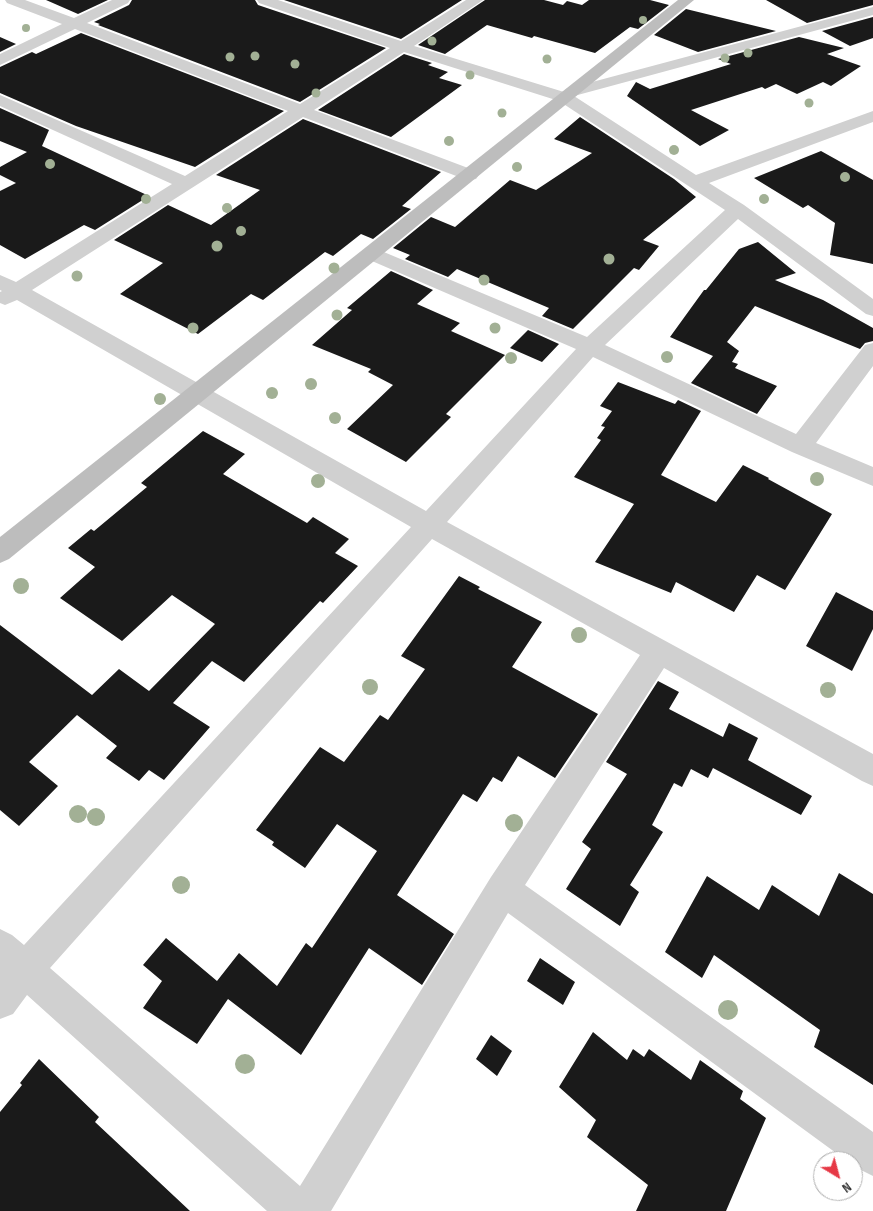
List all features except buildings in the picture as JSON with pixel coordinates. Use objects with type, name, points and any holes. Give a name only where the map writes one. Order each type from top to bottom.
[{"type":"street","points":[[12,0],[470,174]]},
{"type":"street","points":[[0,60],[123,0]]},
{"type":"street","points":[[264,0],[402,47],[568,95],[865,293],[873,309]]},
{"type":"street","points":[[6,291],[187,184],[476,0]]},
{"type":"street","points":[[0,552],[687,0]]},
{"type":"street","points":[[568,95],[873,11]]},
{"type":"street","points":[[0,100],[187,184]]},
{"type":"street","points":[[696,181],[873,116]]},
{"type":"street","points":[[0,1001],[12,959],[428,524],[590,347],[737,209]]},
{"type":"street","points":[[372,254],[590,347],[800,446],[873,477]]},
{"type":"street","points":[[6,291],[198,393],[428,524],[873,771]]},
{"type":"street","points":[[800,446],[873,350]]},
{"type":"street","points":[[308,1211],[503,889],[659,651]]},
{"type":"street","points":[[503,889],[873,1156]]},
{"type":"street","points":[[12,959],[297,1211]]}]
